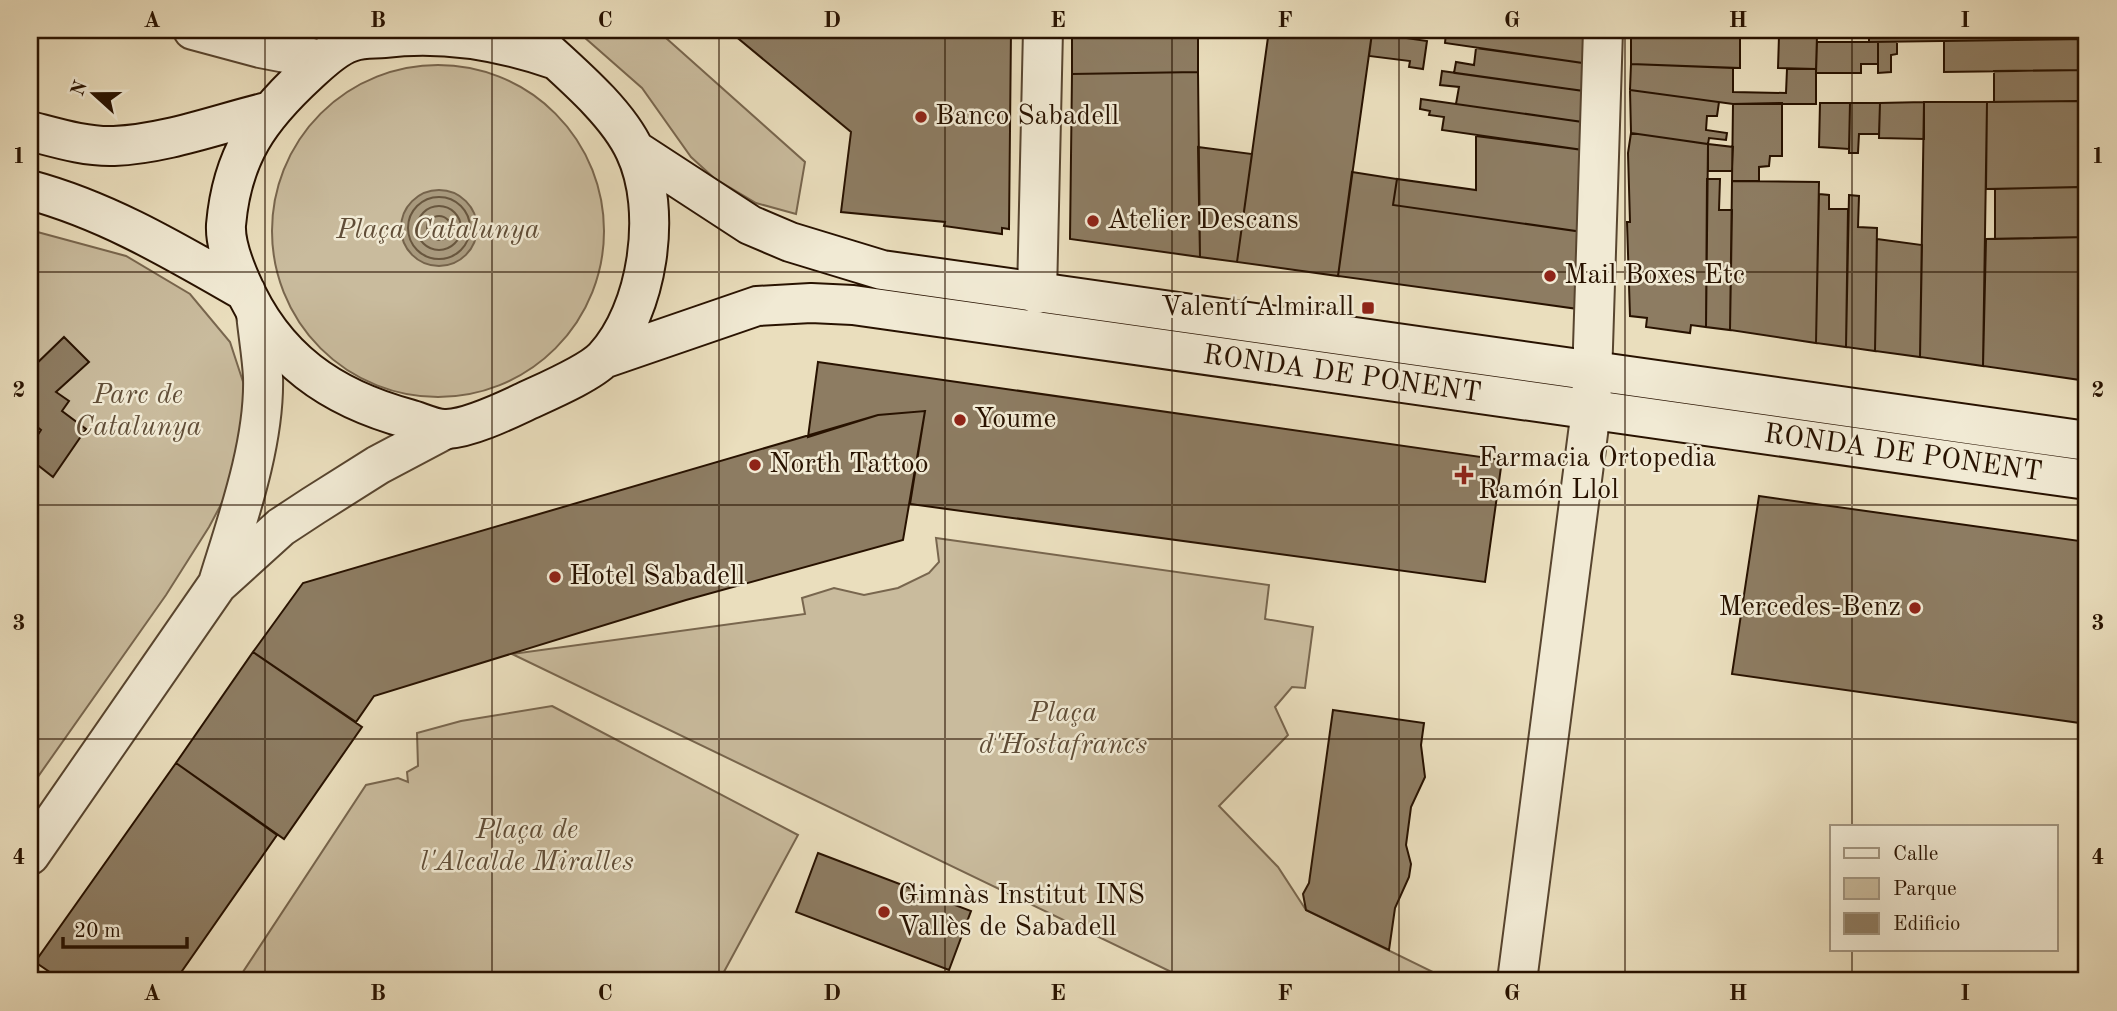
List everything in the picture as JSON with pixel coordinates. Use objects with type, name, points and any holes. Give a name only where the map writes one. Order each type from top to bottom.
[{"type":"main road","points":[[193,30],[260,48],[345,44],[422,35],[465,38],[518,47],[553,59]]},
{"type":"main road","points":[[524,30],[598,100],[635,150],[649,209],[647,262],[631,314],[603,359]]},
{"type":"main road","points":[[1037,294],[1043,30]]},
{"type":"main road","points":[[1517,981],[1591,410],[1603,30]]},
{"type":"main road","points":[[345,44],[267,112],[242,156],[229,195],[226,231],[234,266],[251,302],[277,344],[323,383],[369,406],[446,429]]},
{"type":"main road","points":[[30,131],[84,143],[115,146],[173,136],[267,112]]},
{"type":"main road","name":"RONDA DE PONENT","points":[[635,150],[750,225],[790,243],[882,270],[2087,442]]},
{"type":"main road","points":[[30,190],[120,223],[251,302]]},
{"type":"main road","points":[[30,855],[217,585],[249,481],[255,451],[263,379],[251,302]]},
{"type":"main road","name":"RONDA DE PONENT","points":[[217,585],[281,527],[377,465],[446,429],[501,413],[603,359],[750,308],[811,303],[853,305],[2087,480]]},
{"type":"green space","points":[[576,30],[657,30],[805,162],[796,214],[756,203],[714,178],[691,157],[642,88]]},
{"type":"green space","name":"Plaça Catalunya","points":[[422,65],[454,65],[486,72],[516,84],[544,102],[567,125],[592,167],[604,215],[601,263],[592,295],[567,337],[544,360],[516,378],[486,390],[454,397],[422,397],[390,390],[360,378],[332,360],[309,337],[291,309],[279,279],[272,247],[272,215],[279,183],[291,153],[309,125],[332,102],[360,84],[390,72]]},
{"type":"green space","name":"Parc de Catalunya","points":[[30,230],[126,256],[190,294],[230,342],[249,400],[241,467],[209,527],[166,595],[30,788]]},
{"type":"green space","name":"Plaça d'Hostafrancs","points":[[936,538],[1269,585],[1265,619],[1313,627],[1305,688],[1292,687],[1275,707],[1288,735],[1219,806],[1278,867],[1306,910],[1433,972],[1431,981],[1190,981],[512,654],[805,614],[802,598],[834,588],[864,595],[898,588],[929,573],[939,562]]},
{"type":"green space","name":"Plaça de l'Alcalde Miralles","points":[[552,706],[798,835],[719,981],[237,981],[366,785],[398,778],[408,782],[407,772],[418,766],[417,733],[461,721]]},
{"type":"water","points":[[439,190],[454,193],[466,201],[474,213],[477,228],[474,243],[466,255],[454,263],[439,266],[424,263],[412,255],[404,243],[401,228],[404,213],[412,201],[424,193]]},
{"type":"building","name":"Banco Sabadell","points":[[728,30],[1011,30],[1009,229],[1002,228],[1002,234],[944,226],[945,222],[841,212],[851,132]]},
{"type":"building","points":[[1072,30],[1198,30],[1198,72],[1072,74]]},
{"type":"building","points":[[1269,30],[1347,30],[1372,33],[1338,276],[1237,262]]},
{"type":"building","points":[[1363,30],[1383,30],[1382,35]]},
{"type":"building","points":[[1467,30],[1530,30],[1584,37],[1583,63],[1445,43],[1446,33],[1466,36]]},
{"type":"building","points":[[1530,30],[1584,30],[1584,37]]},
{"type":"building","points":[[1631,30],[1817,30],[1817,36],[1631,35]]},
{"type":"building","points":[[1869,30],[2087,30],[2087,39],[1869,42]]},
{"type":"building","points":[[1372,33],[1427,41],[1423,69],[1409,67],[1410,61],[1369,56]]},
{"type":"building","points":[[1631,35],[1740,36],[1740,68],[1631,64]]},
{"type":"building","points":[[1779,36],[1817,36],[1816,69],[1778,68]]},
{"type":"building","points":[[2087,39],[2087,70],[1944,72],[1944,41]]},
{"type":"building","points":[[1817,42],[1878,42],[1878,64],[1861,64],[1861,73],[1816,73]]},
{"type":"building","points":[[1878,42],[1897,42],[1897,54],[1891,55],[1891,72],[1878,73]]},
{"type":"building","points":[[1476,48],[1583,63],[1584,91],[1454,73],[1456,62],[1474,65]]},
{"type":"building","points":[[1631,64],[1733,68],[1733,92],[1786,93],[1787,69],[1816,69],[1816,104],[1733,104],[1630,90]]},
{"type":"building","points":[[2087,70],[2087,101],[1994,102],[1994,71]]},
{"type":"building","points":[[1442,71],[1584,91],[1583,122],[1456,104],[1459,87],[1440,85]]},
{"type":"building","points":[[1198,72],[1200,257],[1070,239],[1072,74]]},
{"type":"building","points":[[1630,90],[1719,102],[1717,116],[1707,116],[1706,130],[1727,133],[1726,140],[1709,138],[1708,144],[1631,133]]},
{"type":"building","points":[[1421,99],[1583,122],[1583,150],[1442,130],[1444,117],[1429,115],[1430,111],[1420,109]]},
{"type":"building","points":[[2087,101],[2087,187],[1986,189],[1987,102]]},
{"type":"building","points":[[1924,102],[1987,102],[1983,366],[1920,357]]},
{"type":"building","points":[[1924,102],[1924,139],[1879,138],[1880,103]]},
{"type":"building","points":[[1782,103],[1782,156],[1770,156],[1769,166],[1759,167],[1759,181],[1732,181],[1733,104]]},
{"type":"building","points":[[1820,103],[1850,103],[1849,149],[1819,147]]},
{"type":"building","points":[[1850,103],[1880,103],[1879,134],[1859,134],[1858,153],[1849,153]]},
{"type":"building","points":[[1631,133],[1708,144],[1706,327],[1691,325],[1690,333],[1646,327],[1647,318],[1630,316],[1627,222],[1630,222],[1628,153]]},
{"type":"building","points":[[1476,136],[1583,150],[1583,232],[1393,205],[1397,179],[1476,190]]},
{"type":"building","points":[[1708,144],[1733,147],[1732,171],[1708,171]]},
{"type":"building","points":[[1198,147],[1252,154],[1237,262],[1200,257]]},
{"type":"building","points":[[1352,172],[1397,179],[1393,205],[1583,232],[1578,309],[1338,276]]},
{"type":"building","points":[[1707,179],[1720,179],[1719,210],[1732,210],[1730,330],[1706,327]]},
{"type":"building","points":[[1732,181],[1819,182],[1816,343],[1730,330]]},
{"type":"building","points":[[2087,187],[2087,237],[1995,239],[1995,189]]},
{"type":"building","points":[[1819,194],[1829,195],[1829,209],[1848,209],[1846,347],[1816,343]]},
{"type":"building","points":[[1849,195],[1859,196],[1858,227],[1877,228],[1875,351],[1846,347]]},
{"type":"building","points":[[2087,237],[2087,381],[1983,366],[1986,239]]},
{"type":"building","points":[[1877,239],[1922,245],[1920,357],[1875,351]]},
{"type":"building","points":[[64,337],[89,362],[56,392],[69,401],[62,411],[86,429],[53,477],[30,459],[30,447],[41,430],[30,421],[30,370]]},
{"type":"building","points":[[818,362],[1502,460],[1485,582],[910,504],[925,411],[878,415],[808,437]]},
{"type":"building","points":[[925,411],[903,540],[686,600],[374,696],[356,722],[253,652],[303,583],[878,415]]},
{"type":"building","name":"Mercedes-Benz","points":[[1759,496],[2087,542],[2087,724],[1732,674]]},
{"type":"building","points":[[253,652],[362,727],[284,839],[176,763]]},
{"type":"building","points":[[1333,710],[1424,723],[1421,745],[1425,777],[1411,807],[1406,845],[1411,864],[1409,877],[1395,908],[1389,950],[1306,910],[1303,894],[1309,883]]},
{"type":"building","points":[[176,763],[277,835],[175,981],[63,981],[35,962]]},
{"type":"building","name":"Gimnàs Institut INS Vallès de Sabadell","points":[[818,853],[971,911],[949,970],[796,912]]},
{"type":"place","name":"Banco Sabadell","points":[[921,117]]},
{"type":"place","name":"Atelier Descans","points":[[1093,221]]},
{"type":"place","name":"Mail Boxes Etc","points":[[1550,276]]},
{"type":"place","name":"Valentí Almirall","points":[[1368,308]]},
{"type":"place","name":"Youme","points":[[960,420]]},
{"type":"place","name":"North Tattoo","points":[[755,465]]},
{"type":"place","name":"Farmacia Ortopedia Ramón Llol","points":[[1464,475]]},
{"type":"place","name":"Hotel Sabadell","points":[[555,577]]},
{"type":"place","name":"Mercedes-Benz","points":[[1915,608]]},
{"type":"place","name":"Gimnàs Institut INS Vallès de Sabadell","points":[[884,912]]}]
